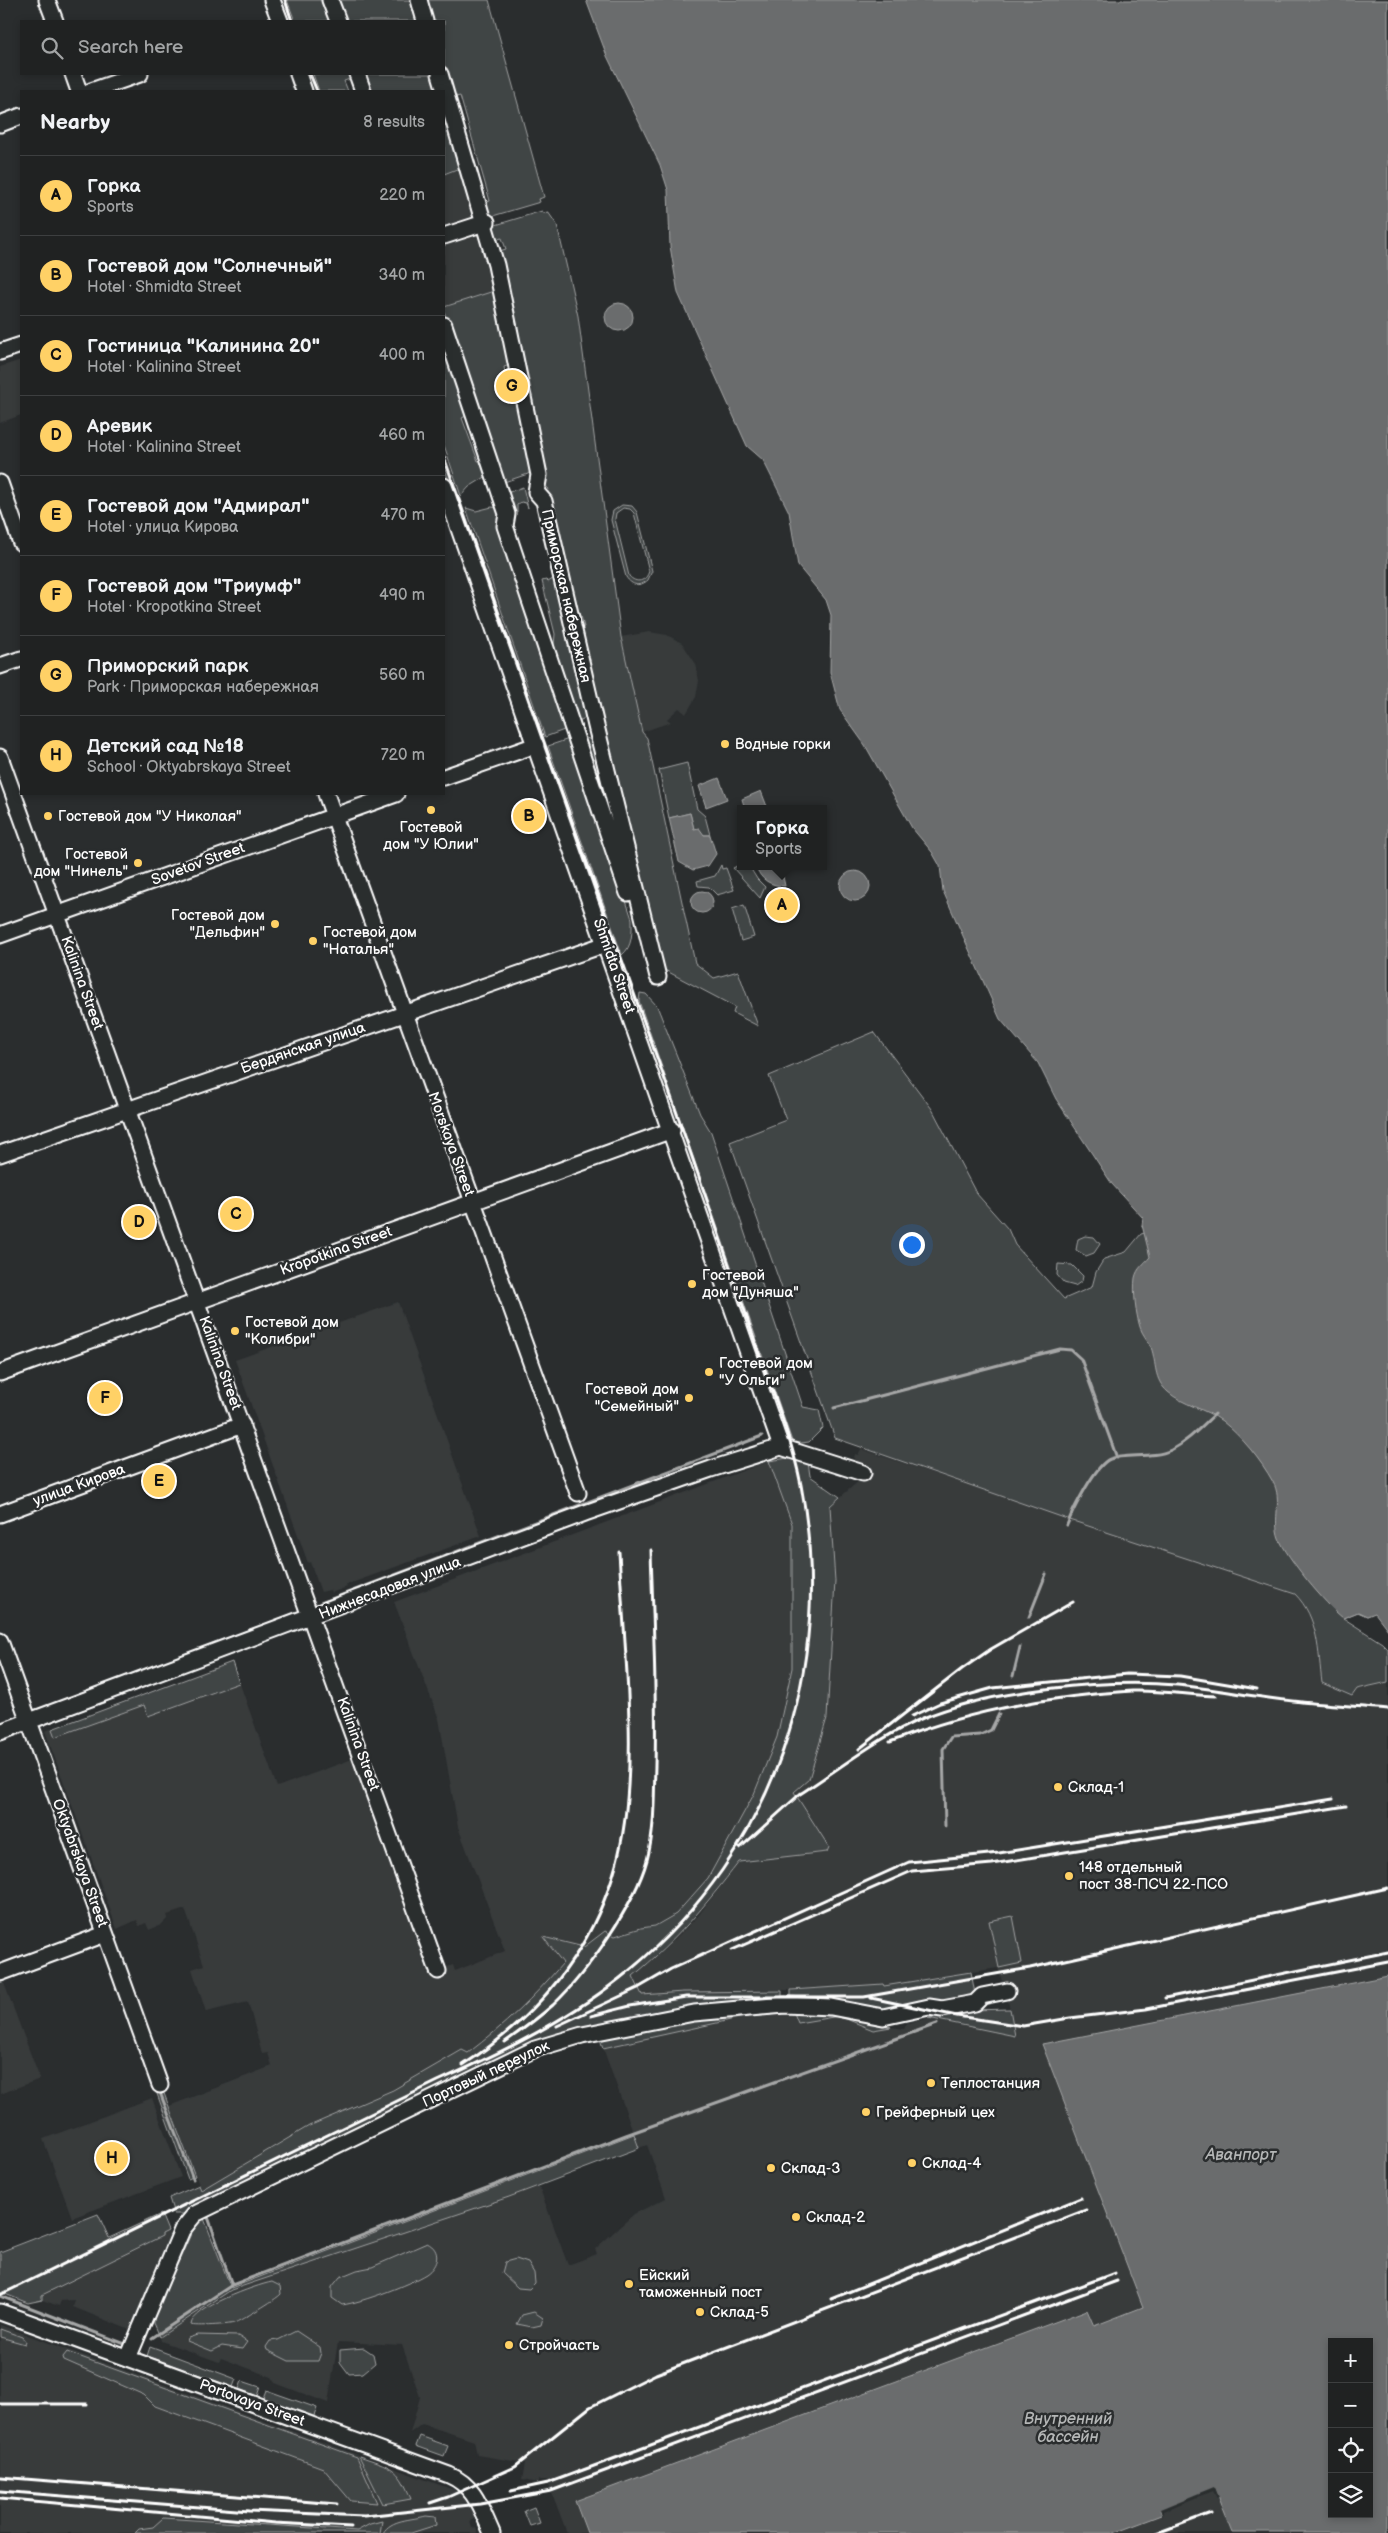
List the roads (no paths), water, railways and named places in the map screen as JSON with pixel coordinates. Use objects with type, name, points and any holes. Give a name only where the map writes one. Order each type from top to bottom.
[{"type":"street","points":[[47,0],[55,20]]},
{"type":"street","points":[[272,0],[280,20]]},
{"type":"street","points":[[330,0],[338,20]]},
{"type":"street","points":[[419,0],[425,20]]},
{"type":"street","points":[[73,75],[79,90]]},
{"type":"street","points":[[94,90],[137,75]]},
{"type":"street","points":[[298,75],[304,90]]},
{"type":"street","points":[[357,75],[363,90]]},
{"type":"street","name":"Приморская набережная","points":[[440,75],[445,90]]},
{"type":"street","name":"Приморская набережная","points":[[445,91],[496,265],[540,480],[536,492],[544,501],[596,726],[658,978],[573,733]]},
{"type":"street","points":[[0,124],[20,116]]},
{"type":"street","points":[[445,236],[485,223]]},
{"type":"street","points":[[445,329],[507,514],[505,526],[573,733],[596,726]]},
{"type":"street","points":[[0,352],[20,345]]},
{"type":"street","points":[[0,483],[20,540]]},
{"type":"street","name":"Shmidta Street","points":[[445,493],[447,507],[536,745],[672,1130],[781,1447]]},
{"type":"street","points":[[0,666],[20,659]]},
{"type":"street","points":[[445,777],[536,745]]},
{"type":"street","name":"Kalinina Street","points":[[0,757],[312,1617],[438,1971]]},
{"type":"street","name":"Morskaya Street","points":[[326,795],[578,1493]]},
{"type":"street","name":"Sovetov Street","points":[[0,935],[393,795]]},
{"type":"street","name":"Бердянская улица","points":[[0,1154],[128,1108],[606,944]]},
{"type":"street","name":"Kropotkina Street","points":[[0,1373],[672,1130]]},
{"type":"street","name":"улица Кирова","points":[[0,1514],[242,1425]]},
{"type":"street","points":[[781,1447],[863,1474]]},
{"type":"street","name":"Нижнесадовая улица","points":[[0,1732],[312,1617],[594,1510],[711,1469],[781,1447]]},
{"type":"street","name":"Oktyabrskaya Street","points":[[0,1641],[160,2085]]},
{"type":"street","points":[[0,1973],[105,1934]]},
{"type":"street","name":"Портовый переулок","points":[[128,2358],[182,2230],[195,2214],[535,2049],[582,2035],[694,2013],[785,2005],[831,2007],[883,2017],[929,2007],[942,2010],[975,2003],[982,1996],[1007,1991]]},
{"type":"street","name":"Portovaya Street","points":[[0,2312],[449,2474],[470,2488],[492,2533]]},
{"type":"street","points":[[485,2518],[487,2533]]},
{"type":"water","points":[[586,0],[1388,0],[1388,1630],[1375,1613],[1367,1616],[1358,1612],[1343,1618],[1327,1603],[1298,1568],[1279,1538],[1277,1531],[1276,1489],[1257,1457],[1222,1421],[1174,1396],[1160,1382],[1151,1347],[1140,1327],[1135,1303],[1135,1278],[1139,1269],[1150,1257],[1142,1225],[1143,1218],[1112,1184],[1056,1099],[1038,1063],[1000,1019],[943,891],[940,866],[932,852],[912,828],[865,745],[840,710],[830,672],[831,615],[826,600],[798,566],[789,512],[763,460],[747,446],[678,293],[670,246],[668,190],[660,165],[607,56]]},
{"type":"water","points":[[619,303],[629,307],[633,317],[629,327],[619,331],[609,327],[605,317],[609,307]]},
{"type":"water","points":[[719,778],[727,799],[706,807],[699,786]]},
{"type":"water","points":[[761,791],[766,805],[744,805],[742,799]]},
{"type":"water","points":[[690,813],[694,829],[699,828],[704,835],[710,835],[716,854],[708,866],[693,870],[679,862],[669,818]]},
{"type":"water","points":[[772,870],[782,872],[785,886],[775,885],[767,881],[758,871]]},
{"type":"water","points":[[855,871],[866,875],[870,886],[866,897],[855,901],[844,897],[840,886],[844,875]]},
{"type":"water","points":[[702,891],[710,894],[713,902],[710,910],[702,913],[694,910],[691,902],[694,894]]},
{"type":"water","points":[[782,894],[790,897],[793,905],[790,913],[782,916],[774,913],[771,905],[774,897]]},
{"type":"water","points":[[1388,1976],[1388,2533],[1232,2533],[1214,2488],[1160,2510],[1162,2515],[1114,2533],[587,2533],[575,2501],[1087,2310],[1094,2326],[1143,2307],[1042,2044]]},
{"type":"waterway","points":[[834,1408],[1060,1349],[1071,1350],[1081,1359],[1117,1458]]},
{"type":"waterway","points":[[1067,1525],[1085,1489],[1104,1463],[1116,1457],[1164,1453],[1171,1450],[1189,1438],[1215,1414]]},
{"type":"waterway","points":[[321,1603],[762,1436]]},
{"type":"waterway","points":[[1029,1617],[1046,1574]]},
{"type":"waterway","points":[[1013,1676],[1020,1647]]},
{"type":"waterway","points":[[945,1826],[943,1749],[951,1737],[980,1735],[991,1730],[999,1714]]},
{"type":"waterway","points":[[152,2338],[232,2285],[626,2135],[937,2024]]},
{"type":"waterway","points":[[161,2095],[193,2179]]},
{"type":"waterway","points":[[208,2217],[232,2285]]},
{"type":"waterway","points":[[0,2296],[125,2344]]},
{"type":"railway","points":[[285,0],[292,20]]},
{"type":"railway","points":[[310,75],[317,90]]},
{"type":"railway","points":[[0,2295],[488,2058],[562,2018],[608,1987],[630,1970],[680,1922],[722,1870],[757,1812],[783,1752],[800,1688],[809,1621],[810,1554],[801,1485],[792,1447],[676,1112],[445,460]]},
{"type":"railway","points":[[505,2042],[553,2005],[595,1957],[632,1897],[647,1860],[654,1813],[655,1739],[651,1550]]},
{"type":"railway","points":[[463,2065],[515,2026],[538,2004],[558,1980],[577,1954],[592,1926],[606,1897],[616,1865],[624,1829],[628,1791],[629,1751],[627,1669],[619,1552]]},
{"type":"railway","points":[[859,1749],[962,1669],[991,1649],[1073,1602]]},
{"type":"railway","points":[[912,1716],[940,1703],[993,1688],[1127,1674],[1180,1676],[1257,1689]]},
{"type":"railway","points":[[797,1796],[874,1744],[923,1718],[950,1708],[1014,1694],[1082,1685],[1177,1685],[1305,1702],[1388,1709]]},
{"type":"railway","points":[[890,1742],[949,1722],[1039,1701],[1132,1691],[1216,1696]]},
{"type":"railway","points":[[740,1848],[801,1793]]},
{"type":"railway","points":[[557,2026],[638,1988],[671,1969],[909,1862],[999,1853],[1333,1799]]},
{"type":"railway","points":[[732,1950],[912,1871],[992,1864],[1346,1806]]},
{"type":"railway","points":[[591,2016],[630,2006],[686,1997],[864,1997],[1030,1968],[1388,1888]]},
{"type":"railway","points":[[1165,1998],[1388,1952]]},
{"type":"railway","points":[[871,1998],[957,2016],[1023,2026],[1146,2009],[1388,1962]]},
{"type":"railway","points":[[831,2299],[1081,2198]]},
{"type":"railway","points":[[430,2503],[515,2467],[590,2407],[656,2374],[1086,2210]]},
{"type":"railway","points":[[511,2491],[548,2483],[1115,2273]]},
{"type":"railway","points":[[0,2491],[249,2511],[364,2516],[480,2504],[551,2491],[1117,2281]]},
{"type":"railway","points":[[0,2404],[87,2404]]},
{"type":"railway","points":[[0,2477],[337,2504]]},
{"type":"railway","points":[[0,2498],[275,2523],[351,2527]]},
{"type":"railway","points":[[1157,2533],[1211,2513]]},
{"type":"place","name":"Приморский парк","points":[[512,386]]},
{"type":"place","name":"Водные горки","points":[[725,744]]},
{"type":"place","name":"Гостевой дом \"У Юлии\"","points":[[431,810]]},
{"type":"place","name":"Гостевой дом \"У Николая\"","points":[[48,816]]},
{"type":"place","name":"Гостевой дом \"Солнечный\"","points":[[529,816]]},
{"type":"place","name":"Гостевой дом \"Нинель\"","points":[[138,863]]},
{"type":"place","name":"Горка","points":[[782,905]]},
{"type":"place","name":"Гостевой дом \"Дельфин\"","points":[[275,924]]},
{"type":"place","name":"Гостевой дом \"Наталья\"","points":[[313,941]]},
{"type":"place","name":"Гостиница \"Калинина 20\"","points":[[236,1214]]},
{"type":"place","name":"Аревик","points":[[139,1222]]},
{"type":"place","name":"Гостевой дом \"Дуняша\"","points":[[692,1284]]},
{"type":"place","name":"Гостевой дом \"Колибри\"","points":[[235,1331]]},
{"type":"place","name":"Гостевой дом \"У Ольги\"","points":[[709,1372]]},
{"type":"place","name":"Гостевой дом \"Триумф\"","points":[[105,1398]]},
{"type":"place","name":"Гостевой дом \"Семейный\"","points":[[689,1398]]},
{"type":"place","name":"Гостевой дом \"Адмирал\"","points":[[159,1481]]},
{"type":"place","name":"Склад-1","points":[[1058,1787]]},
{"type":"place","name":"148 отдельный пост 38-ПСЧ 22-ПСО","points":[[1069,1876]]},
{"type":"place","name":"Теплостанция","points":[[931,2083]]},
{"type":"place","name":"Грейферный цех","points":[[866,2112]]},
{"type":"place","name":"Детский сад №18","points":[[112,2158]]},
{"type":"place","name":"Склад-4","points":[[912,2163]]},
{"type":"place","name":"Склад-3","points":[[771,2168]]},
{"type":"place","name":"Склад-2","points":[[796,2217]]},
{"type":"place","name":"Ейский таможенный пост","points":[[629,2284]]},
{"type":"place","name":"Склад-5","points":[[700,2312]]},
{"type":"place","name":"Стройчасть","points":[[509,2345]]},
{"type":"water label","name":"Аванпорт","points":[[1241,2155]]},
{"type":"water label","name":"Внутренний бассейн","points":[[1068,2428]]}]
